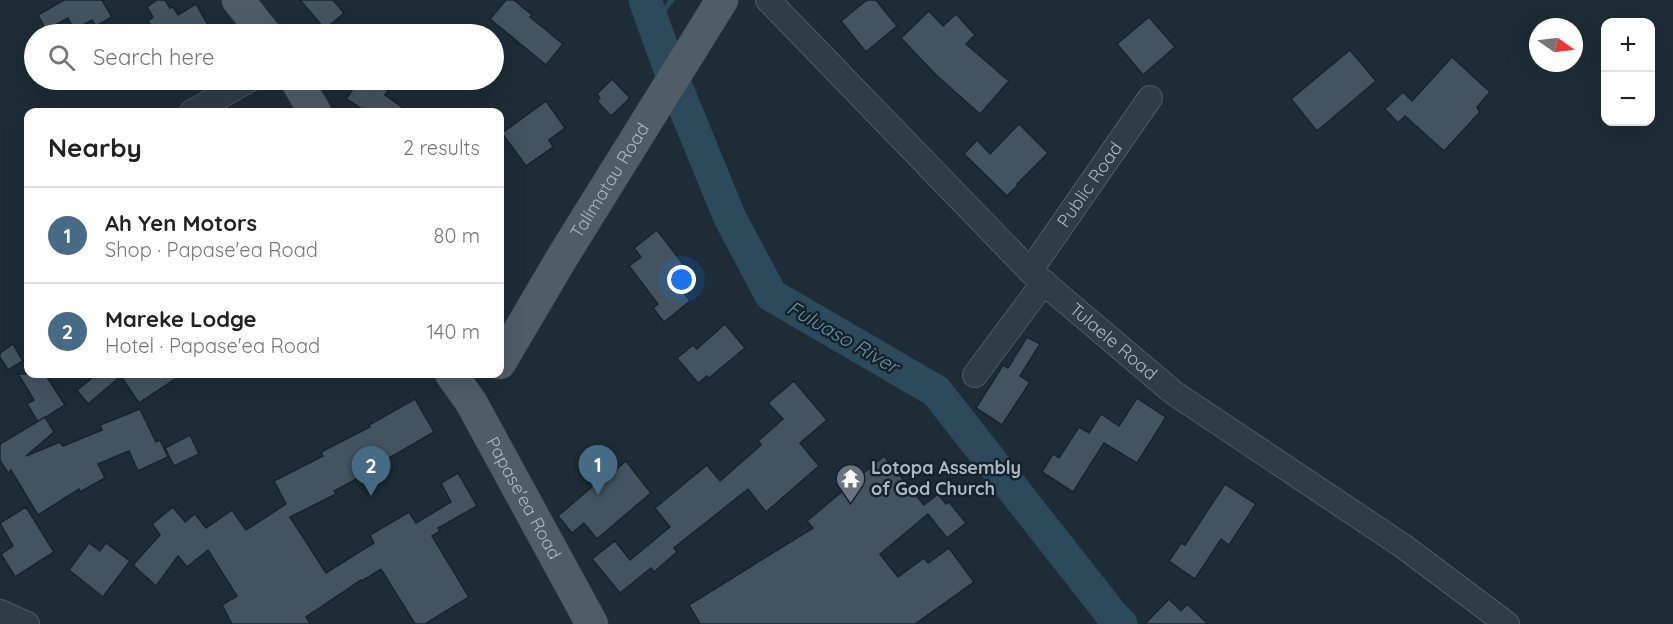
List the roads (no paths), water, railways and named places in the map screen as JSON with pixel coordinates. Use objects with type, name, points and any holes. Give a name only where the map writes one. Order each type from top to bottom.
[{"type":"main road","points":[[238,0],[257,24]]},
{"type":"main road","name":"Talimatau Road","points":[[504,356],[563,255],[722,0]]},
{"type":"main road","points":[[302,90],[313,108]]},
{"type":"main road","name":"Papase'ea Road","points":[[455,378],[474,406],[592,624]]},
{"type":"main road","points":[[474,406],[491,378]]},
{"type":"street","name":"Tulaele Road","points":[[768,0],[1037,277],[1174,393],[1402,546],[1507,624]]},
{"type":"street","points":[[199,108],[231,90]]},
{"type":"street","name":"Public Road","points":[[975,375],[1150,98]]},
{"type":"street","points":[[0,612],[27,624]]},
{"type":"waterway","name":"Fuluaso River","points":[[645,0],[675,84],[730,218],[771,295],[936,391],[1121,624]]},
{"type":"waterway","points":[[654,23],[672,0]]},
{"type":"place","name":"Ah Yen Motors","points":[[598,495]]},
{"type":"place","name":"Mareke Lodge","points":[[371,496]]},
{"type":"place","name":"Lotopa Assembly of God Church","points":[[850,504]]}]
